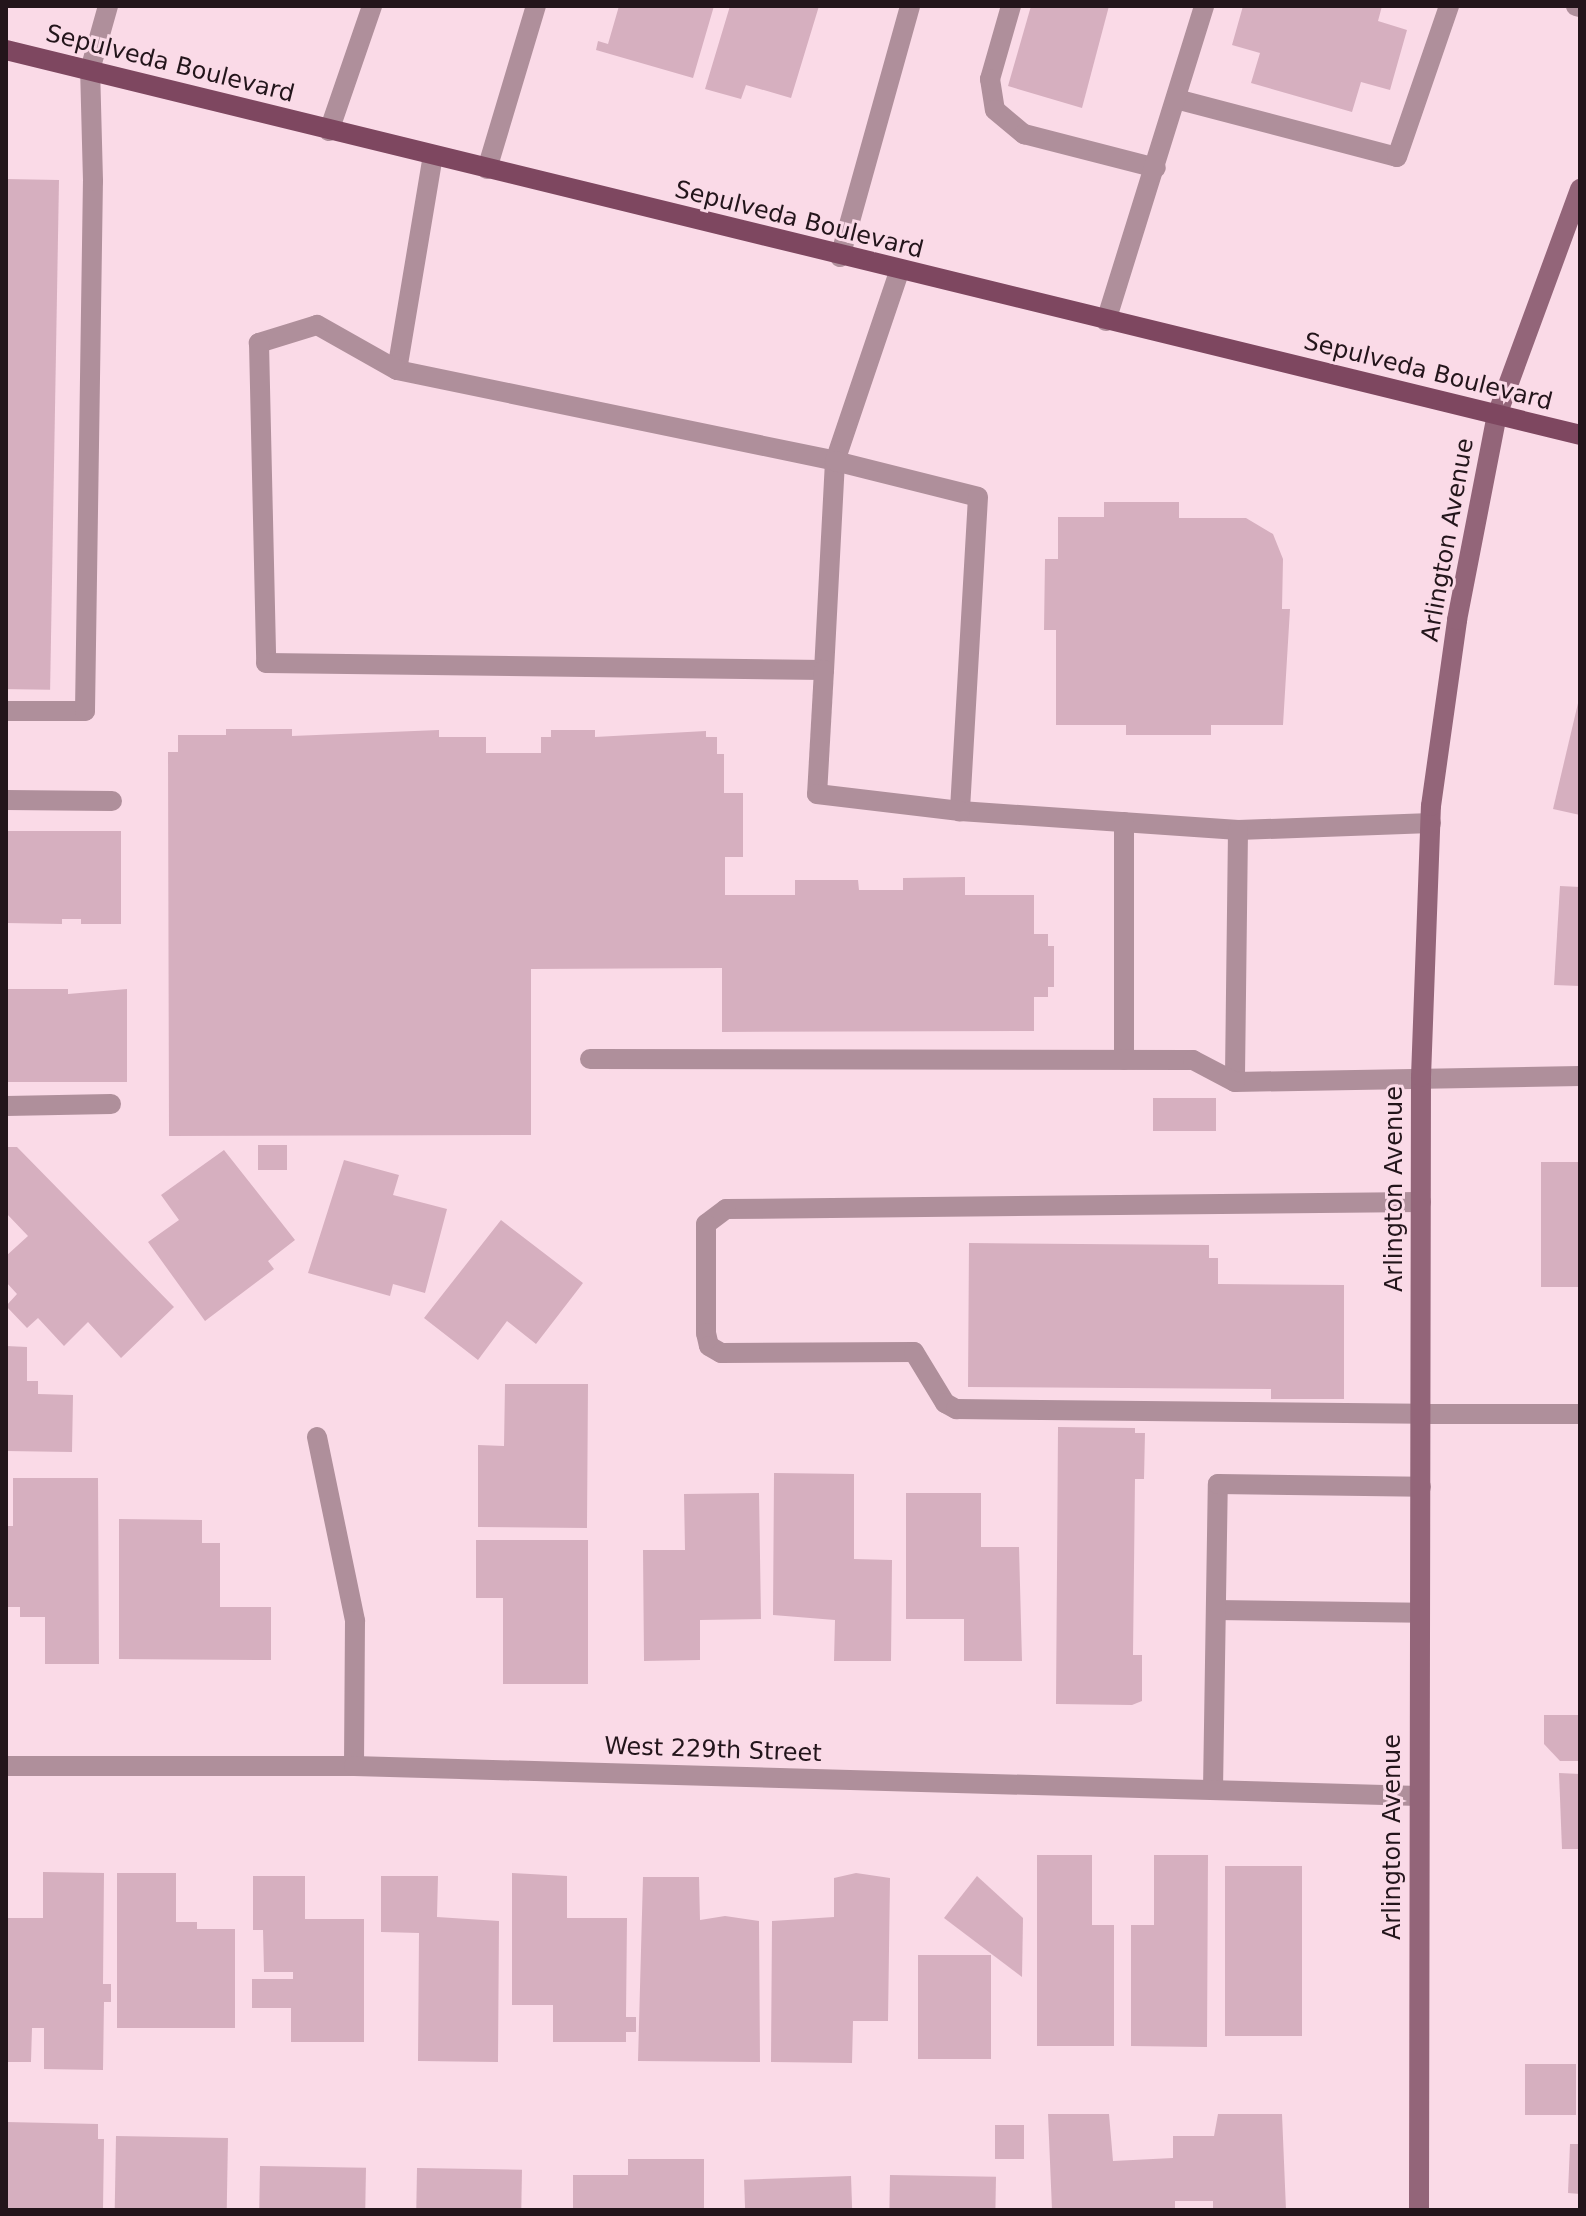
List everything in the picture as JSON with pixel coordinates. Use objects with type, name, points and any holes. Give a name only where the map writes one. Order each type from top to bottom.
[{"type":"main road","name":"Sepulveda Boulevard","points":[[6,50],[899,272],[1580,435]]},
{"type":"main road","name":"Arlington Avenue","points":[[1419,2210],[1421,1077],[1431,823],[1457,620],[1497,415],[1580,189]]},
{"type":"street","points":[[6,711],[85,711],[93,181],[90,70],[108,6]]},
{"type":"street","points":[[329,131],[372,6]]},
{"type":"street","points":[[487,169],[536,6]]},
{"type":"street","points":[[840,257],[910,6]]},
{"type":"street","points":[[1011,6],[990,79],[995,110],[1024,134],[1156,168]]},
{"type":"street","points":[[1106,321],[1204,6]]},
{"type":"street","points":[[1176,99],[1397,157],[1449,6]]},
{"type":"street","points":[[397,370],[433,155]]},
{"type":"street","points":[[899,272],[835,461],[817,794],[960,811],[1238,830],[1431,823]]},
{"type":"street","points":[[824,670],[266,663],[259,343],[317,325],[397,370],[835,461],[978,497],[960,811]]},
{"type":"street","points":[[6,800],[112,801]]},
{"type":"street","points":[[1124,822],[1124,1060]]},
{"type":"street","points":[[1235,1082],[1238,830]]},
{"type":"street","points":[[590,1059],[1193,1060],[1235,1082],[1580,1076]]},
{"type":"street","points":[[6,1106],[111,1104]]},
{"type":"street","points":[[1421,1202],[726,1209],[706,1224],[706,1333],[709,1346],[721,1353],[914,1352],[945,1403],[956,1409],[1580,1414]]},
{"type":"street","points":[[317,1437],[355,1621],[354,1766]]},
{"type":"street","points":[[1213,1790],[1218,1484],[1421,1487]]},
{"type":"street","points":[[1216,1610],[1420,1613]]},
{"type":"street","name":"West 229th Street","points":[[6,1766],[354,1766],[1419,1796]]},
{"type":"building","points":[[619,6],[714,6],[693,78],[596,50],[598,41],[608,44]]},
{"type":"building","points":[[730,6],[819,6],[791,98],[746,85],[741,99],[705,89]]},
{"type":"building","points":[[1031,6],[1109,6],[1082,108],[1008,86]]},
{"type":"building","points":[[1243,6],[1382,6],[1378,21],[1407,30],[1390,90],[1361,82],[1352,112],[1251,83],[1260,53],[1232,45]]},
{"type":"building","points":[[6,179],[59,180],[50,690],[6,689]]},
{"type":"building","points":[[1104,502],[1179,502],[1179,518],[1246,518],[1273,534],[1283,559],[1282,609],[1290,609],[1283,725],[1211,725],[1211,735],[1126,735],[1126,725],[1056,725],[1056,630],[1044,630],[1045,559],[1058,559],[1058,517],[1104,517]]},
{"type":"building","points":[[1580,699],[1580,815],[1553,809]]},
{"type":"building","points":[[226,729],[292,729],[292,736],[439,730],[439,737],[486,737],[486,753],[541,753],[541,737],[551,737],[551,730],[595,730],[595,737],[706,731],[706,737],[717,737],[717,754],[724,754],[724,793],[743,793],[743,857],[725,857],[725,895],[795,895],[795,880],[858,880],[859,890],[903,890],[903,878],[965,877],[965,895],[1034,895],[1034,934],[1048,934],[1048,946],[1054,946],[1054,987],[1048,987],[1048,997],[1034,997],[1034,1031],[722,1032],[722,968],[531,969],[531,1135],[169,1136],[168,752],[178,752],[178,735],[226,735]]},
{"type":"building","points":[[6,831],[121,831],[121,924],[81,924],[81,919],[62,919],[62,924],[6,923]]},
{"type":"building","points":[[1560,886],[1580,887],[1580,986],[1554,985]]},
{"type":"building","points":[[6,989],[68,989],[68,994],[127,989],[127,1082],[6,1082]]},
{"type":"building","points":[[1153,1098],[1216,1098],[1216,1131],[1153,1131]]},
{"type":"building","points":[[258,1145],[287,1145],[287,1170],[258,1170]]},
{"type":"building","points":[[6,1147],[17,1147],[174,1307],[121,1358],[88,1322],[64,1346],[38,1318],[27,1328],[6,1306],[17,1294],[6,1282],[6,1256],[28,1236],[6,1213]]},
{"type":"building","points":[[224,1150],[295,1240],[268,1261],[274,1269],[205,1321],[148,1242],[179,1220],[161,1195]]},
{"type":"building","points":[[344,1160],[399,1175],[393,1195],[447,1209],[425,1293],[393,1284],[390,1296],[308,1273]]},
{"type":"building","points":[[1541,1162],[1580,1162],[1580,1287],[1541,1287]]},
{"type":"building","points":[[501,1220],[583,1283],[536,1344],[507,1321],[478,1360],[424,1318]]},
{"type":"building","points":[[969,1243],[1209,1245],[1209,1258],[1218,1258],[1218,1284],[1344,1285],[1344,1399],[1271,1399],[1271,1389],[968,1387]]},
{"type":"building","points":[[6,1346],[27,1347],[27,1381],[38,1381],[38,1394],[73,1395],[72,1452],[6,1451]]},
{"type":"building","points":[[505,1384],[588,1384],[587,1528],[478,1527],[478,1445],[504,1446]]},
{"type":"building","points":[[1058,1427],[1135,1428],[1135,1433],[1145,1433],[1144,1479],[1135,1479],[1133,1655],[1142,1655],[1142,1701],[1132,1705],[1056,1704]]},
{"type":"building","points":[[774,1473],[854,1474],[854,1559],[892,1560],[891,1661],[834,1661],[835,1620],[773,1615]]},
{"type":"building","points":[[13,1478],[98,1478],[99,1664],[45,1664],[45,1617],[20,1617],[20,1607],[6,1607],[6,1526],[13,1526]]},
{"type":"building","points":[[759,1493],[761,1619],[700,1620],[700,1660],[644,1661],[643,1550],[685,1550],[684,1494]]},
{"type":"building","points":[[906,1493],[981,1493],[981,1547],[1019,1547],[1022,1661],[964,1661],[964,1619],[906,1619]]},
{"type":"building","points":[[119,1519],[202,1520],[202,1543],[220,1543],[220,1607],[271,1607],[271,1660],[119,1659]]},
{"type":"building","points":[[476,1540],[588,1540],[588,1684],[503,1684],[503,1598],[476,1598]]},
{"type":"building","points":[[1544,1715],[1580,1715],[1580,1761],[1560,1761],[1544,1744]]},
{"type":"building","points":[[1559,1773],[1580,1774],[1580,1849],[1562,1849]]},
{"type":"building","points":[[1037,1855],[1092,1855],[1092,1925],[1114,1925],[1114,2046],[1037,2046]]},
{"type":"building","points":[[1154,1855],[1208,1855],[1207,2047],[1131,2046],[1131,1925],[1154,1925]]},
{"type":"building","points":[[1225,1866],[1302,1866],[1302,2036],[1225,2036]]},
{"type":"building","points":[[43,1872],[104,1873],[103,1984],[111,1984],[111,2002],[104,2002],[103,2070],[44,2069],[44,2028],[32,2028],[31,2062],[6,2062],[6,1918],[43,1918]]},
{"type":"building","points":[[117,1873],[176,1873],[176,1922],[197,1922],[197,1929],[235,1929],[235,2028],[117,2028]]},
{"type":"building","points":[[512,1873],[567,1876],[567,1918],[627,1918],[626,2017],[636,2017],[636,2032],[626,2032],[626,2042],[553,2042],[553,2005],[512,2005]]},
{"type":"building","points":[[856,1873],[890,1878],[888,2021],[853,2021],[852,2063],[771,2062],[772,1921],[834,1917],[834,1878]]},
{"type":"building","points":[[253,1876],[305,1876],[305,1919],[364,1919],[364,2042],[291,2042],[291,2008],[252,2008],[252,1979],[293,1979],[293,1972],[264,1972],[263,1930],[253,1930]]},
{"type":"building","points":[[381,1876],[438,1876],[437,1917],[499,1921],[498,2062],[418,2061],[419,1933],[381,1932]]},
{"type":"building","points":[[977,1876],[1023,1918],[1022,1977],[944,1918]]},
{"type":"building","points":[[643,1877],[699,1877],[700,1920],[725,1916],[759,1921],[760,2062],[638,2061]]},
{"type":"building","points":[[918,1955],[991,1955],[991,2059],[918,2059]]},
{"type":"building","points":[[1525,2064],[1576,2064],[1576,2115],[1525,2115]]},
{"type":"building","points":[[1048,2114],[1109,2114],[1113,2161],[1173,2158],[1173,2136],[1214,2136],[1218,2114],[1282,2114],[1286,2210],[1213,2210],[1213,2201],[1175,2201],[1175,2210],[1052,2210]]},
{"type":"building","points":[[6,2122],[98,2124],[98,2139],[104,2139],[103,2210],[6,2210]]},
{"type":"building","points":[[995,2125],[1024,2125],[1024,2159],[995,2159]]},
{"type":"building","points":[[116,2136],[228,2138],[227,2210],[115,2210]]},
{"type":"building","points":[[1570,2144],[1580,2144],[1580,2194],[1568,2193]]},
{"type":"building","points":[[628,2159],[704,2159],[704,2210],[573,2210],[573,2175],[628,2175]]},
{"type":"building","points":[[260,2166],[366,2168],[365,2210],[259,2210]]},
{"type":"building","points":[[417,2168],[522,2170],[521,2210],[416,2210]]},
{"type":"building","points":[[890,2175],[996,2177],[995,2210],[889,2210]]},
{"type":"building","points":[[851,2176],[852,2210],[745,2210],[744,2180]]}]
